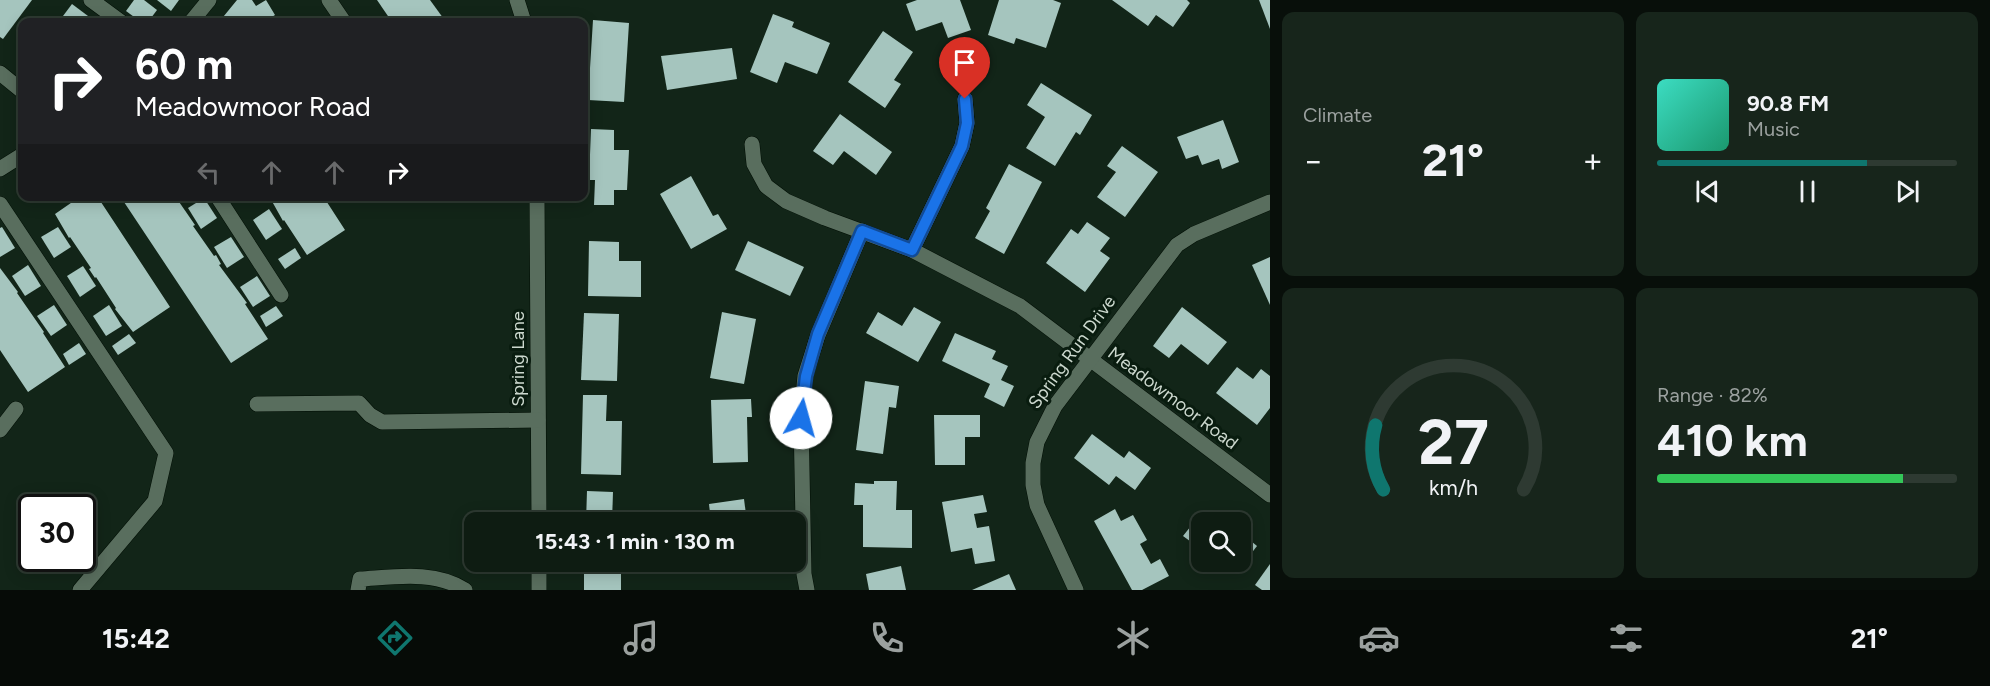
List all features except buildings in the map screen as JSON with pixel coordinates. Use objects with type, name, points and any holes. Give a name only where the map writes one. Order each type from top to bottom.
[{"type":"street","points":[[92,0],[116,18]]},
{"type":"street","points":[[194,18],[209,0]]},
{"type":"street","points":[[329,0],[341,18]]},
{"type":"street","points":[[517,0],[523,18]]},
{"type":"street","points":[[0,73],[18,88]]},
{"type":"street","points":[[912,250],[962,146],[967,123],[965,99]]},
{"type":"street","name":"Meadowmoor Road","points":[[752,144],[754,164],[766,186],[786,201],[912,250],[1020,306],[1270,495]]},
{"type":"street","points":[[0,169],[18,158]]},
{"type":"street","points":[[220,201],[281,295]]},
{"type":"street","name":"Spring Lane","points":[[537,201],[539,512]]},
{"type":"street","name":"Spring Run Drive","points":[[1076,590],[1037,505],[1033,485],[1033,463],[1037,442],[1046,421],[1089,359],[1177,245],[1194,234],[1270,202]]},
{"type":"street","points":[[0,204],[166,453],[155,501],[80,590]]},
{"type":"street","points":[[807,590],[804,574],[801,418],[806,376],[818,334],[862,231]]},
{"type":"street","points":[[257,404],[359,403],[370,415],[382,422],[538,420]]},
{"type":"street","points":[[0,430],[16,409]]},
{"type":"street","points":[[539,572],[539,590]]},
{"type":"street","points":[[358,590],[360,579],[420,576],[450,583],[465,590]]},
{"type":"route","points":[[801,418],[806,376],[818,334],[862,231],[912,250],[962,146],[967,123],[965,99]]}]
